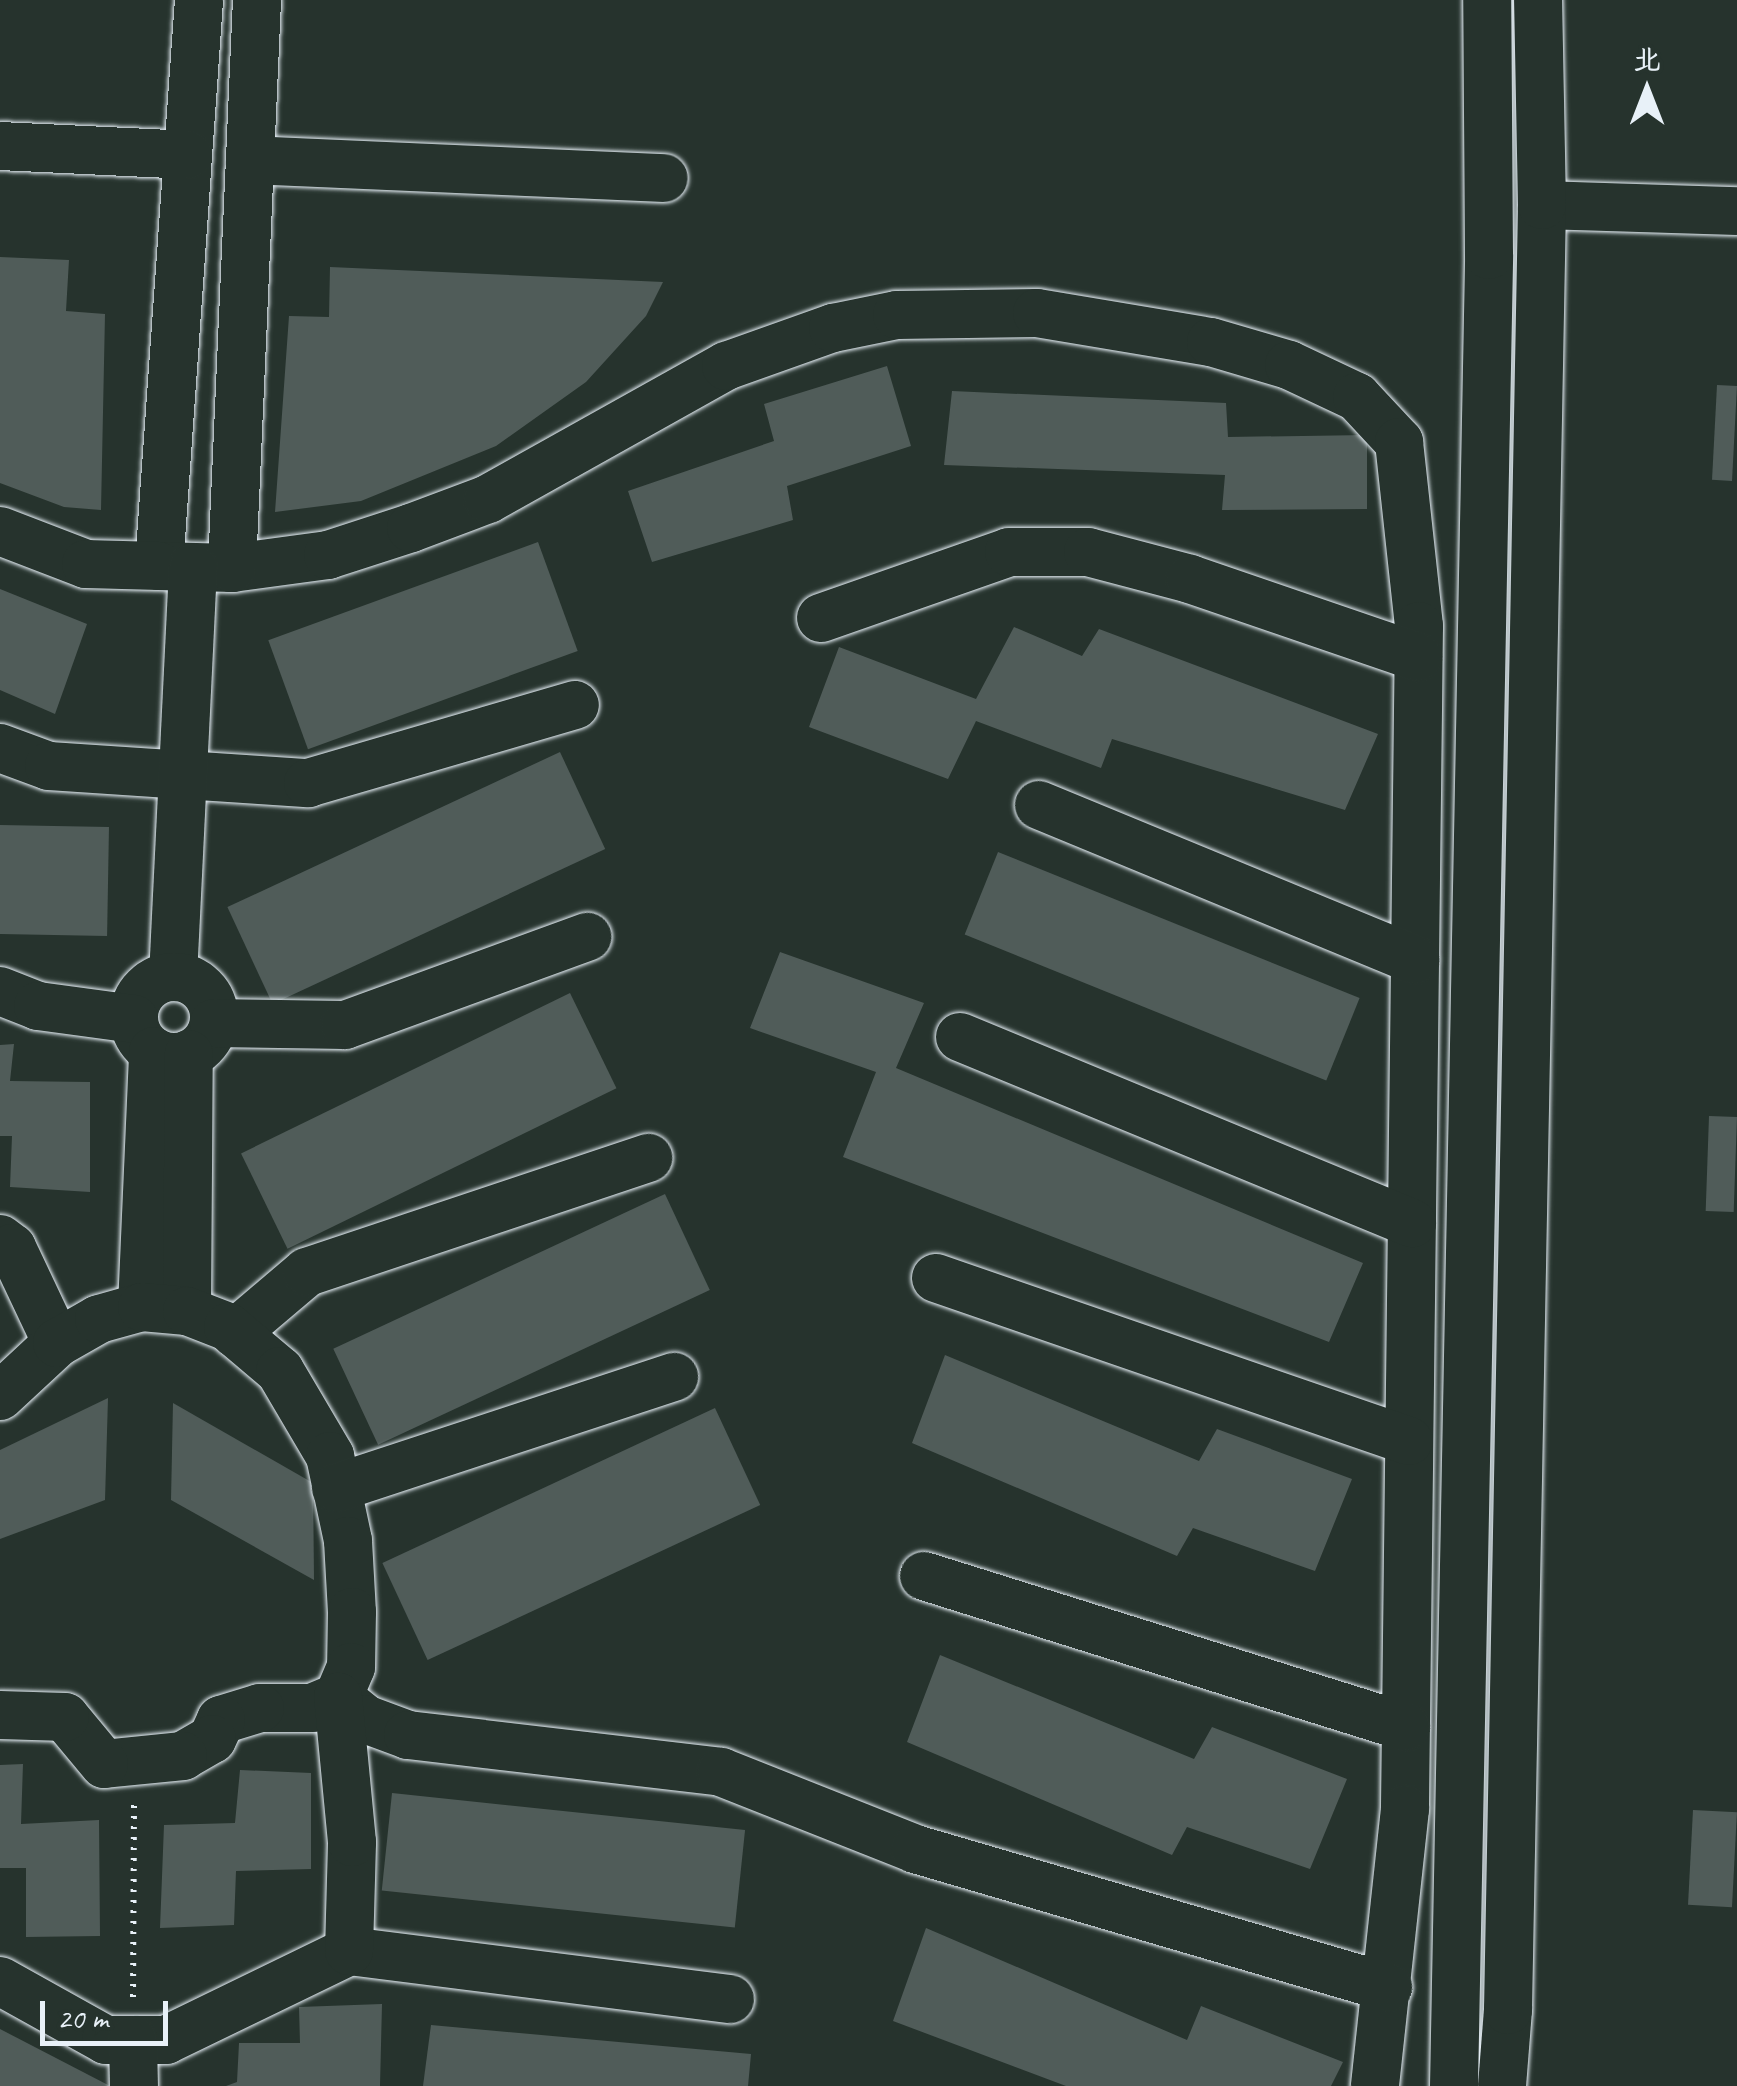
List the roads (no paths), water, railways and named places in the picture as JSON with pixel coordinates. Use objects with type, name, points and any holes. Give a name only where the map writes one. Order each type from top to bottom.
[{"type":"street","points":[[195,567],[188,155],[198,0]]},
{"type":"street","points":[[165,1309],[172,1037],[140,995],[173,977],[195,567],[250,160],[256,0]]},
{"type":"street","points":[[1454,2086],[1488,254],[1487,0]]},
{"type":"street","points":[[1502,2086],[1508,2010],[1542,205],[1538,0]]},
{"type":"street","points":[[0,146],[188,155]]},
{"type":"street","points":[[250,160],[664,178]]},
{"type":"street","points":[[1542,205],[1737,211]]},
{"type":"street","points":[[0,532],[86,564],[195,567],[328,555],[488,499],[726,366],[833,328],[897,315],[1037,313],[1211,342],[1290,365],[1357,396],[1399,442],[1410,504],[1418,657],[1406,1727],[1388,1987],[1375,2086]]},
{"type":"street","points":[[821,618],[1009,552],[1088,552],[1190,579],[1418,657]]},
{"type":"street","points":[[0,748],[49,766],[308,783],[575,704]]},
{"type":"street","points":[[1039,805],[1415,960]]},
{"type":"street","points":[[0,992],[38,1006],[172,1037],[345,1025],[587,937]]},
{"type":"street","points":[[960,1037],[1412,1224]]},
{"type":"street","points":[[236,1334],[306,1272],[648,1158]]},
{"type":"street","points":[[0,1238],[21,1265],[57,1344]]},
{"type":"street","points":[[936,1278],[1409,1441]]},
{"type":"street","points":[[0,1396],[57,1344],[99,1318],[165,1309],[236,1334],[280,1371],[305,1408],[330,1456],[352,1612],[351,1667],[338,1697],[352,1842],[349,1951]]},
{"type":"street","points":[[336,1488],[674,1377]]},
{"type":"street","points":[[924,1576],[1406,1727]]},
{"type":"street","points":[[0,1715],[65,1717],[104,1764],[134,1763],[184,1756],[212,1740],[221,1720],[260,1708],[312,1708],[338,1697]]},
{"type":"street","points":[[338,1697],[365,1719],[408,1734],[721,1772],[915,1849],[1388,1987]]},
{"type":"street","points":[[0,1981],[106,2040],[134,2063],[166,2040],[349,1951],[730,1998]]}]
